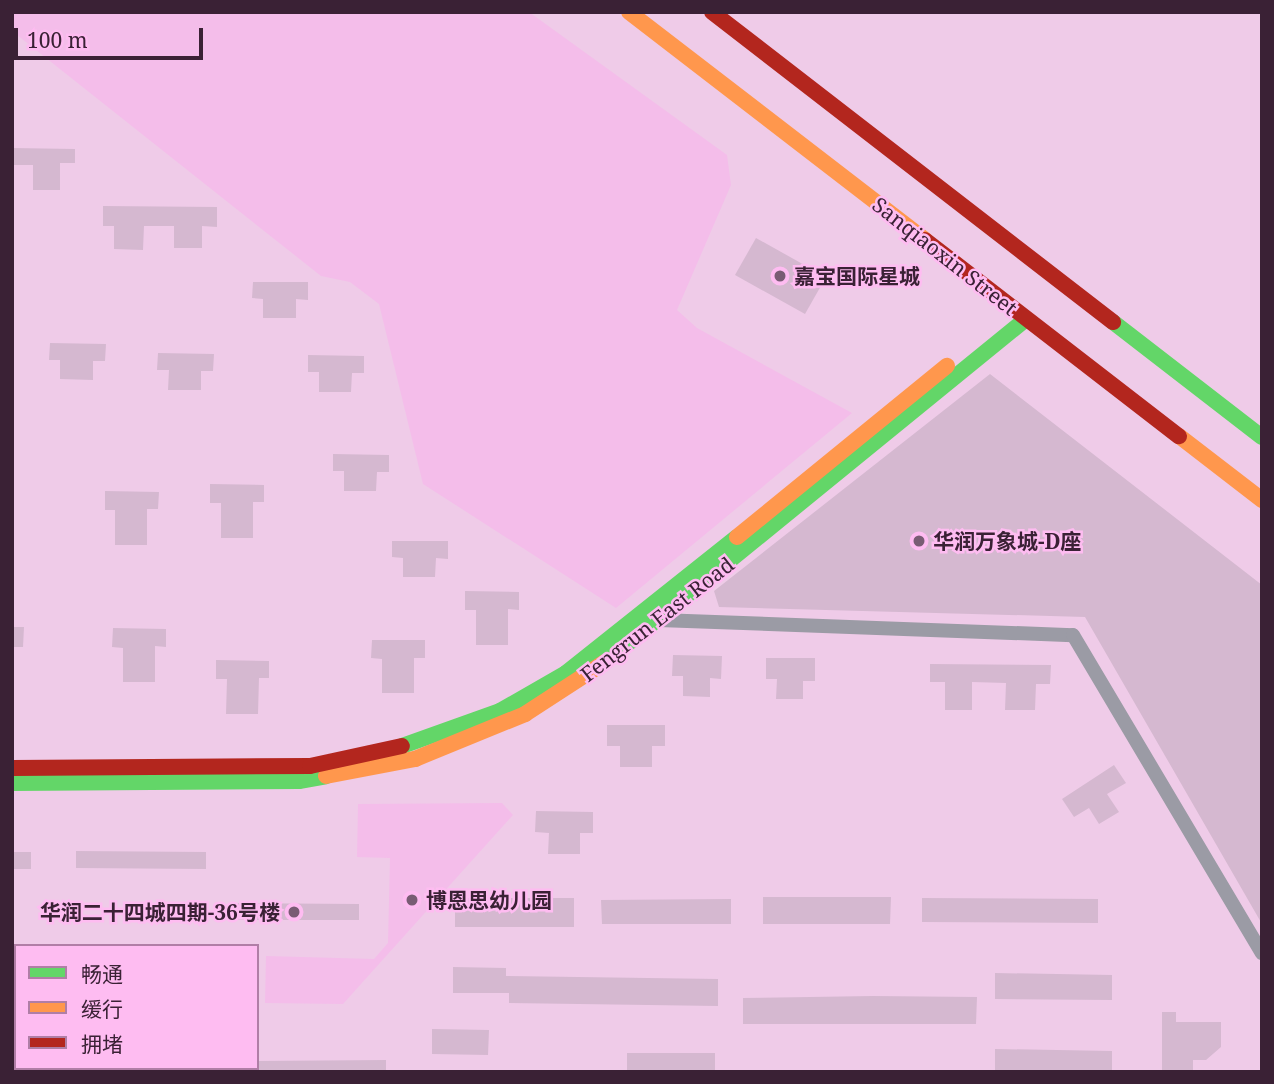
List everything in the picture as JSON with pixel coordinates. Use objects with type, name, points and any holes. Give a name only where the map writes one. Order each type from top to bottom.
[{"type":"street","name":"Sanqiaoxin Street","points":[[629,12],[1262,500]]},
{"type":"street","points":[[712,12],[1262,437]]},
{"type":"street","name":"Fengrun East Road","points":[[12,783],[299,781],[415,760],[525,714],[618,654],[1021,315]]},
{"type":"street","name":"Fengrun East Road","points":[[12,768],[310,766],[391,750],[500,711],[566,673],[619,634],[1021,315]]},
{"type":"street","points":[[659,620],[1073,635],[1262,953]]},
{"type":"shaded area","points":[[12,12],[529,12],[727,155],[731,185],[677,310],[697,328],[852,413],[616,608],[423,484],[379,304],[350,282],[321,276],[12,31]]},
{"type":"shaded area","name":"博恩思幼儿园","points":[[502,803],[513,815],[343,1004],[265,1003],[266,956],[374,959],[388,943],[390,858],[357,857],[358,804]]},
{"type":"shaded area","points":[[12,998],[14,998],[14,1052]]},
{"type":"shaded area","points":[[22,1070],[63,1070],[22,1072]]},
{"type":"building","points":[[12,148],[75,149],[75,163],[60,163],[60,190],[33,190],[33,165],[12,165]]},
{"type":"building","points":[[103,206],[217,207],[217,227],[202,226],[202,248],[174,248],[174,226],[144,226],[143,250],[114,249],[114,226],[103,226]]},
{"type":"building","name":"嘉宝国际星城","points":[[756,238],[826,277],[805,314],[735,275]]},
{"type":"building","points":[[253,282],[308,282],[308,300],[296,299],[296,318],[263,318],[263,299],[252,298]]},
{"type":"building","points":[[50,343],[106,344],[105,361],[93,361],[93,380],[60,379],[60,360],[49,360]]},
{"type":"building","points":[[158,353],[214,354],[213,371],[201,371],[201,390],[168,390],[169,370],[157,370]]},
{"type":"building","points":[[308,355],[364,356],[364,373],[352,373],[351,392],[319,392],[319,372],[308,372]]},
{"type":"building","points":[[990,374],[1262,585],[1262,924],[1085,617],[719,607],[714,591]]},
{"type":"building","points":[[333,454],[389,455],[389,472],[377,472],[376,491],[344,491],[344,471],[333,471]]},
{"type":"building","points":[[210,484],[264,485],[264,502],[253,502],[253,538],[221,538],[221,503],[210,503]]},
{"type":"building","points":[[105,491],[159,492],[158,509],[147,509],[147,545],[115,545],[115,510],[105,510]]},
{"type":"building","points":[[392,541],[448,541],[448,559],[436,558],[435,577],[403,577],[403,558],[392,557]]},
{"type":"building","points":[[465,591],[519,592],[519,610],[508,609],[508,645],[476,645],[476,610],[465,610]]},
{"type":"building","points":[[12,627],[24,627],[23,647],[12,647]]},
{"type":"building","points":[[113,628],[166,629],[166,647],[155,646],[155,682],[123,682],[123,648],[112,647]]},
{"type":"building","points":[[372,640],[425,640],[425,658],[414,658],[414,693],[382,693],[382,659],[371,658]]},
{"type":"building","points":[[673,655],[722,656],[721,679],[710,678],[710,697],[683,696],[683,676],[672,676]]},
{"type":"building","points":[[766,658],[815,658],[815,681],[803,681],[803,699],[776,699],[777,679],[766,679]]},
{"type":"building","points":[[216,660],[269,661],[269,678],[259,678],[258,714],[226,714],[227,679],[216,679]]},
{"type":"building","points":[[930,664],[1051,665],[1050,684],[1036,684],[1035,710],[1005,710],[1006,683],[972,682],[972,710],[945,710],[945,682],[930,682]]},
{"type":"building","points":[[607,725],[665,725],[665,746],[652,746],[652,767],[620,767],[620,746],[607,746]]},
{"type":"building","points":[[1114,765],[1126,783],[1107,794],[1119,812],[1099,824],[1089,808],[1074,817],[1062,799]]},
{"type":"building","points":[[536,811],[593,812],[593,833],[580,833],[580,854],[548,854],[549,833],[535,832]]},
{"type":"building","points":[[76,851],[206,852],[206,869],[76,868]]},
{"type":"building","points":[[12,852],[31,852],[31,869],[12,869]]},
{"type":"building","points":[[763,897],[891,897],[890,924],[763,924]]},
{"type":"building","points":[[455,898],[574,898],[574,927],[455,927]]},
{"type":"building","points":[[922,898],[1098,899],[1098,923],[922,922]]},
{"type":"building","points":[[731,899],[731,924],[602,924],[601,900]]},
{"type":"building","name":"华润二十四城四期-36号楼","points":[[229,903],[359,904],[359,920],[229,920]]},
{"type":"building","points":[[453,967],[506,968],[506,976],[718,979],[718,1006],[509,1003],[509,993],[453,993]]},
{"type":"building","points":[[995,973],[1112,975],[1112,1000],[995,999]]},
{"type":"building","points":[[977,997],[976,1024],[743,1024],[743,998]]},
{"type":"building","points":[[1162,1012],[1176,1012],[1176,1022],[1221,1022],[1221,1047],[1206,1060],[1193,1060],[1193,1070],[1162,1070]]},
{"type":"building","points":[[432,1029],[489,1030],[488,1055],[432,1054]]},
{"type":"building","points":[[995,1049],[1112,1051],[1112,1072],[995,1072]]},
{"type":"building","points":[[627,1053],[715,1053],[715,1072],[627,1072]]},
{"type":"building","points":[[386,1060],[386,1072],[257,1072],[259,1061]]},
{"type":"traffic: fast","points":[[605,662],[1026,319]]},
{"type":"traffic: fast","points":[[1113,322],[1262,437]]},
{"type":"traffic: fast","points":[[402,746],[500,711],[566,673],[737,537]]},
{"type":"traffic: fast","points":[[12,783],[299,781],[326,776]]},
{"type":"traffic: slow","points":[[629,12],[925,240]]},
{"type":"traffic: slow","points":[[737,537],[947,366]]},
{"type":"traffic: slow","points":[[1179,436],[1262,500]]},
{"type":"traffic: slow","points":[[326,776],[415,759],[525,714],[605,662]]},
{"type":"traffic: jam","points":[[712,12],[1113,322]]},
{"type":"traffic: jam","points":[[925,240],[1179,436]]},
{"type":"traffic: jam","points":[[12,768],[310,766],[402,746]]},
{"type":"place","name":"嘉宝国际星城","points":[[780,276]]},
{"type":"place","name":"华润万象城-D座","points":[[919,541]]},
{"type":"place","name":"博恩思幼儿园","points":[[412,900]]},
{"type":"place","name":"华润二十四城四期-36号楼","points":[[294,912]]}]
